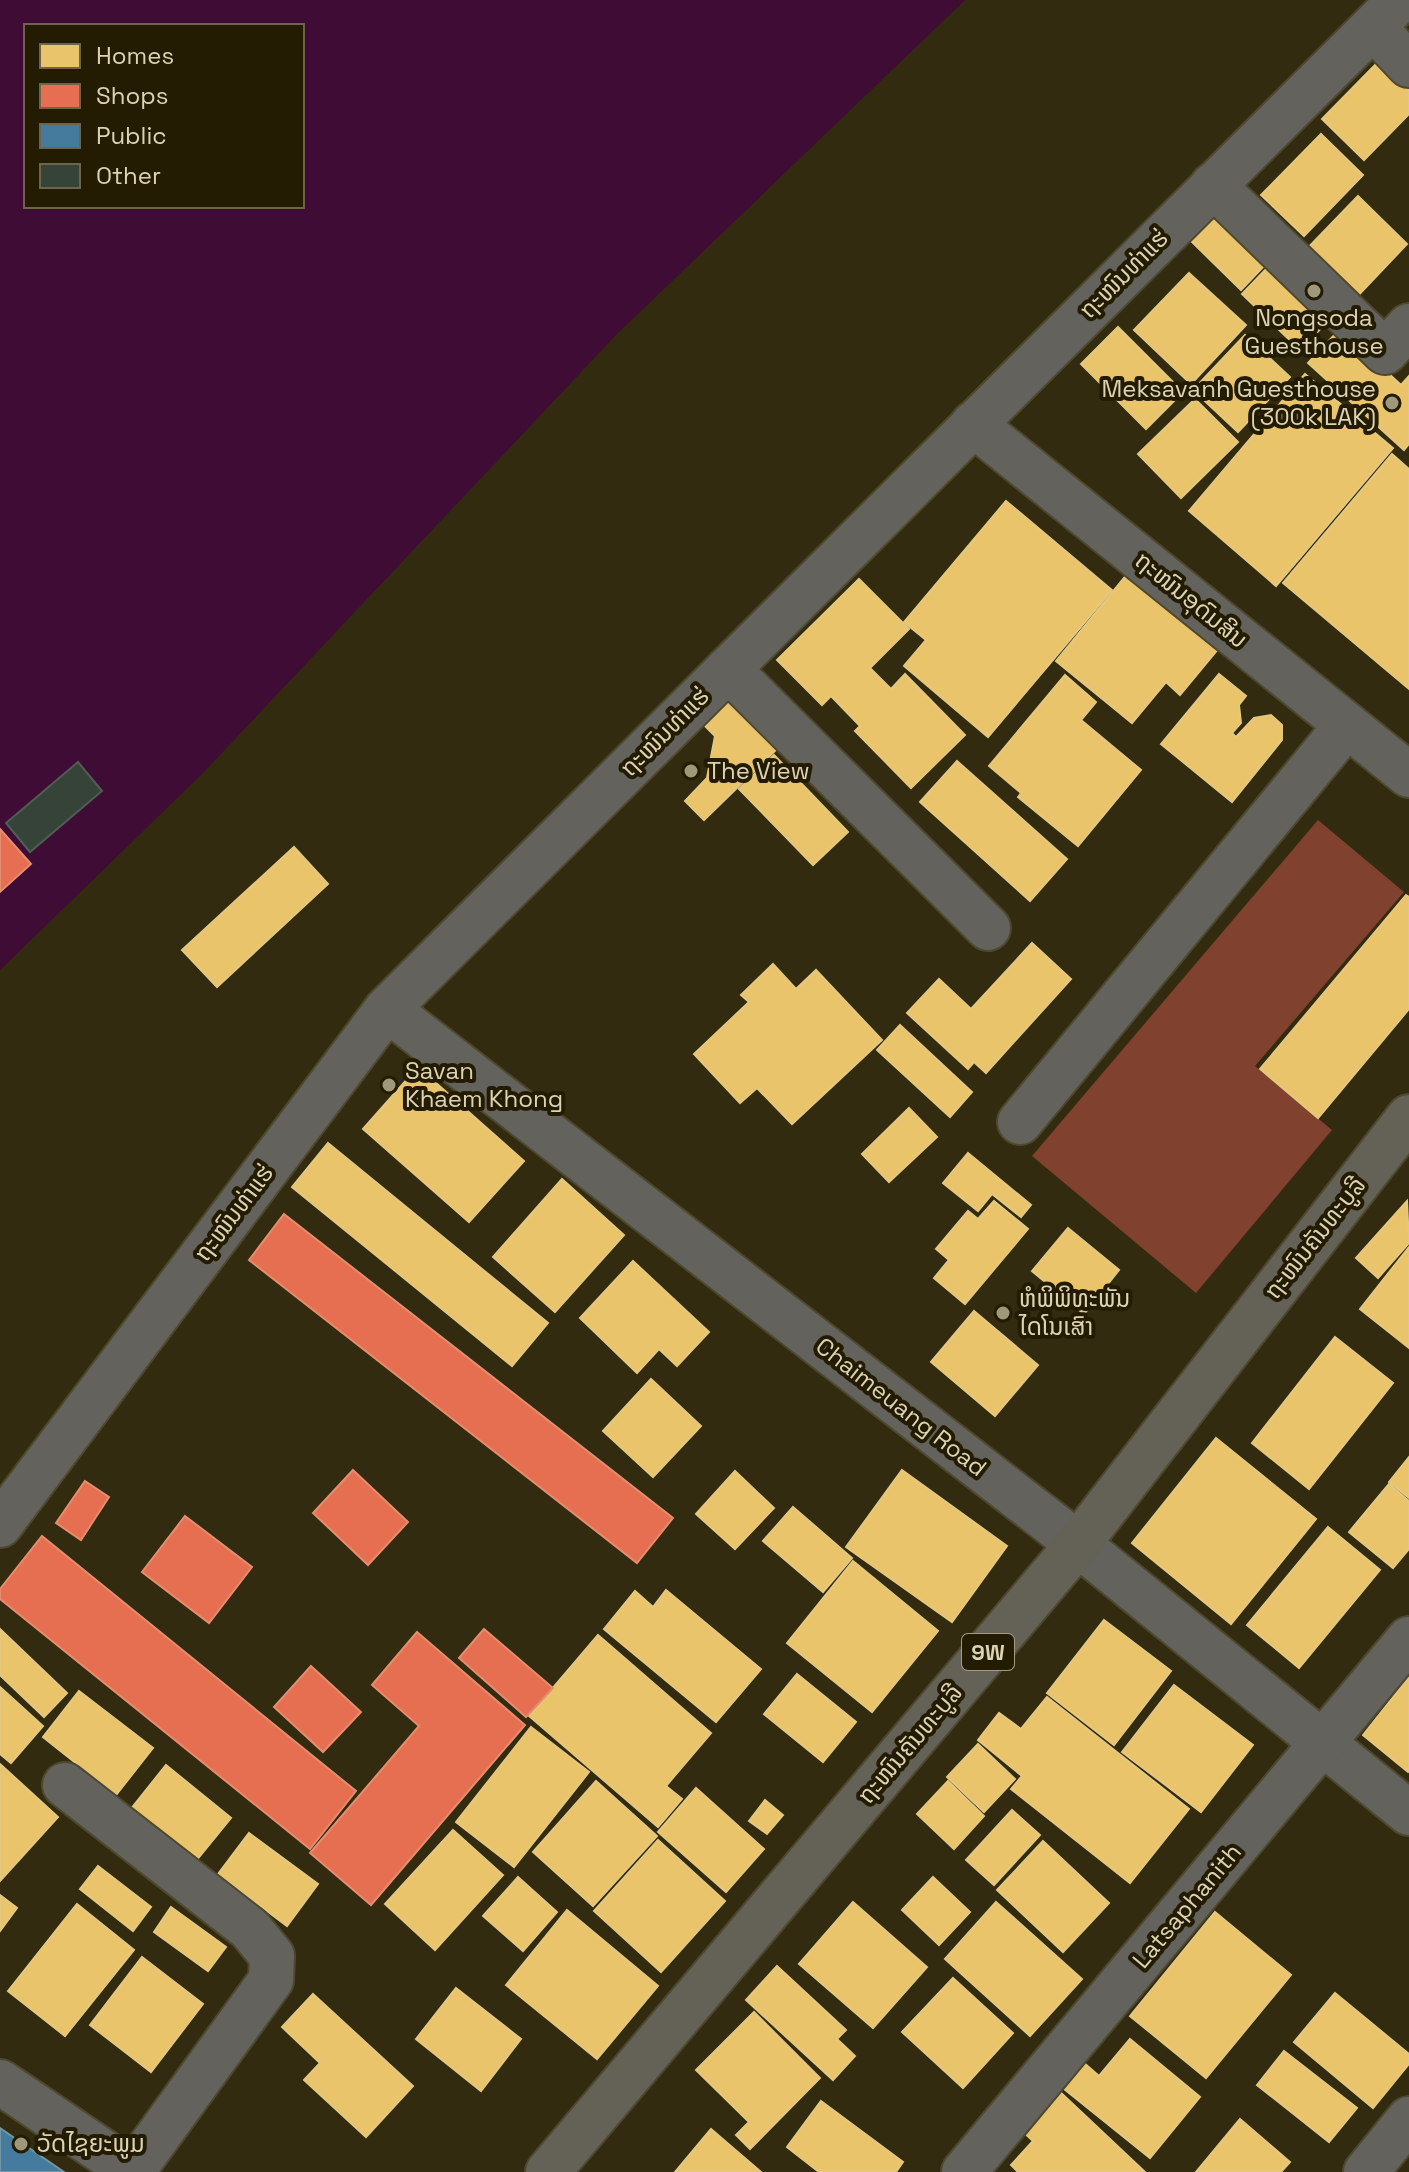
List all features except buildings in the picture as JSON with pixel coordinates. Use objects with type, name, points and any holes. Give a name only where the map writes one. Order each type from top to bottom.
[{"type":"main road","name":"ຖະໜົນຄັນທະບູລີ","points":[[548,2172],[1078,1544],[1409,1117]]},
{"type":"street","points":[[1386,14],[1409,65]]},
{"type":"street","name":"ຖະໜົນທ່າແຮ່","points":[[0,1525],[387,1009],[1386,14]]},
{"type":"street","points":[[1213,185],[1385,352],[1409,326]]},
{"type":"street","name":"ຖະໜົນອຸດົມສິນ","points":[[973,424],[1409,775]]},
{"type":"street","points":[[728,669],[988,928]]},
{"type":"street","points":[[1020,1122],[1347,725]]},
{"type":"street","name":"Chaimeuang Road","points":[[387,1009],[1078,1544],[1409,1813]]},
{"type":"street","name":"Latsaphanith","points":[[964,2172],[1409,1639]]},
{"type":"street","points":[[0,2082],[132,2172],[271,1980],[272,1956],[250,1929],[65,1785]]},
{"type":"street","points":[[1366,2172],[1409,2119]]},
{"type":"shaded area","points":[[0,0],[965,0],[616,335],[202,774],[0,970]]},
{"type":"shaded area","points":[[1318,820],[1404,892],[1255,1066],[1332,1130],[1196,1293],[1032,1156]]},
{"type":"place","name":"Nongsoda Guesthouse","points":[[1314,291]]},
{"type":"place","name":"Meksavanh Guesthouse (300k LAK)","points":[[1392,403]]},
{"type":"place","name":"The View","points":[[691,771]]},
{"type":"place","name":"Savan Khaem Khong","points":[[389,1085]]},
{"type":"place","name":"ຫໍພິພິທະພັນ ໄດໂນເສົາ","points":[[1003,1313]]},
{"type":"place","name":"ວັດໄຊຍະພູມ","points":[[21,2144]]}]
